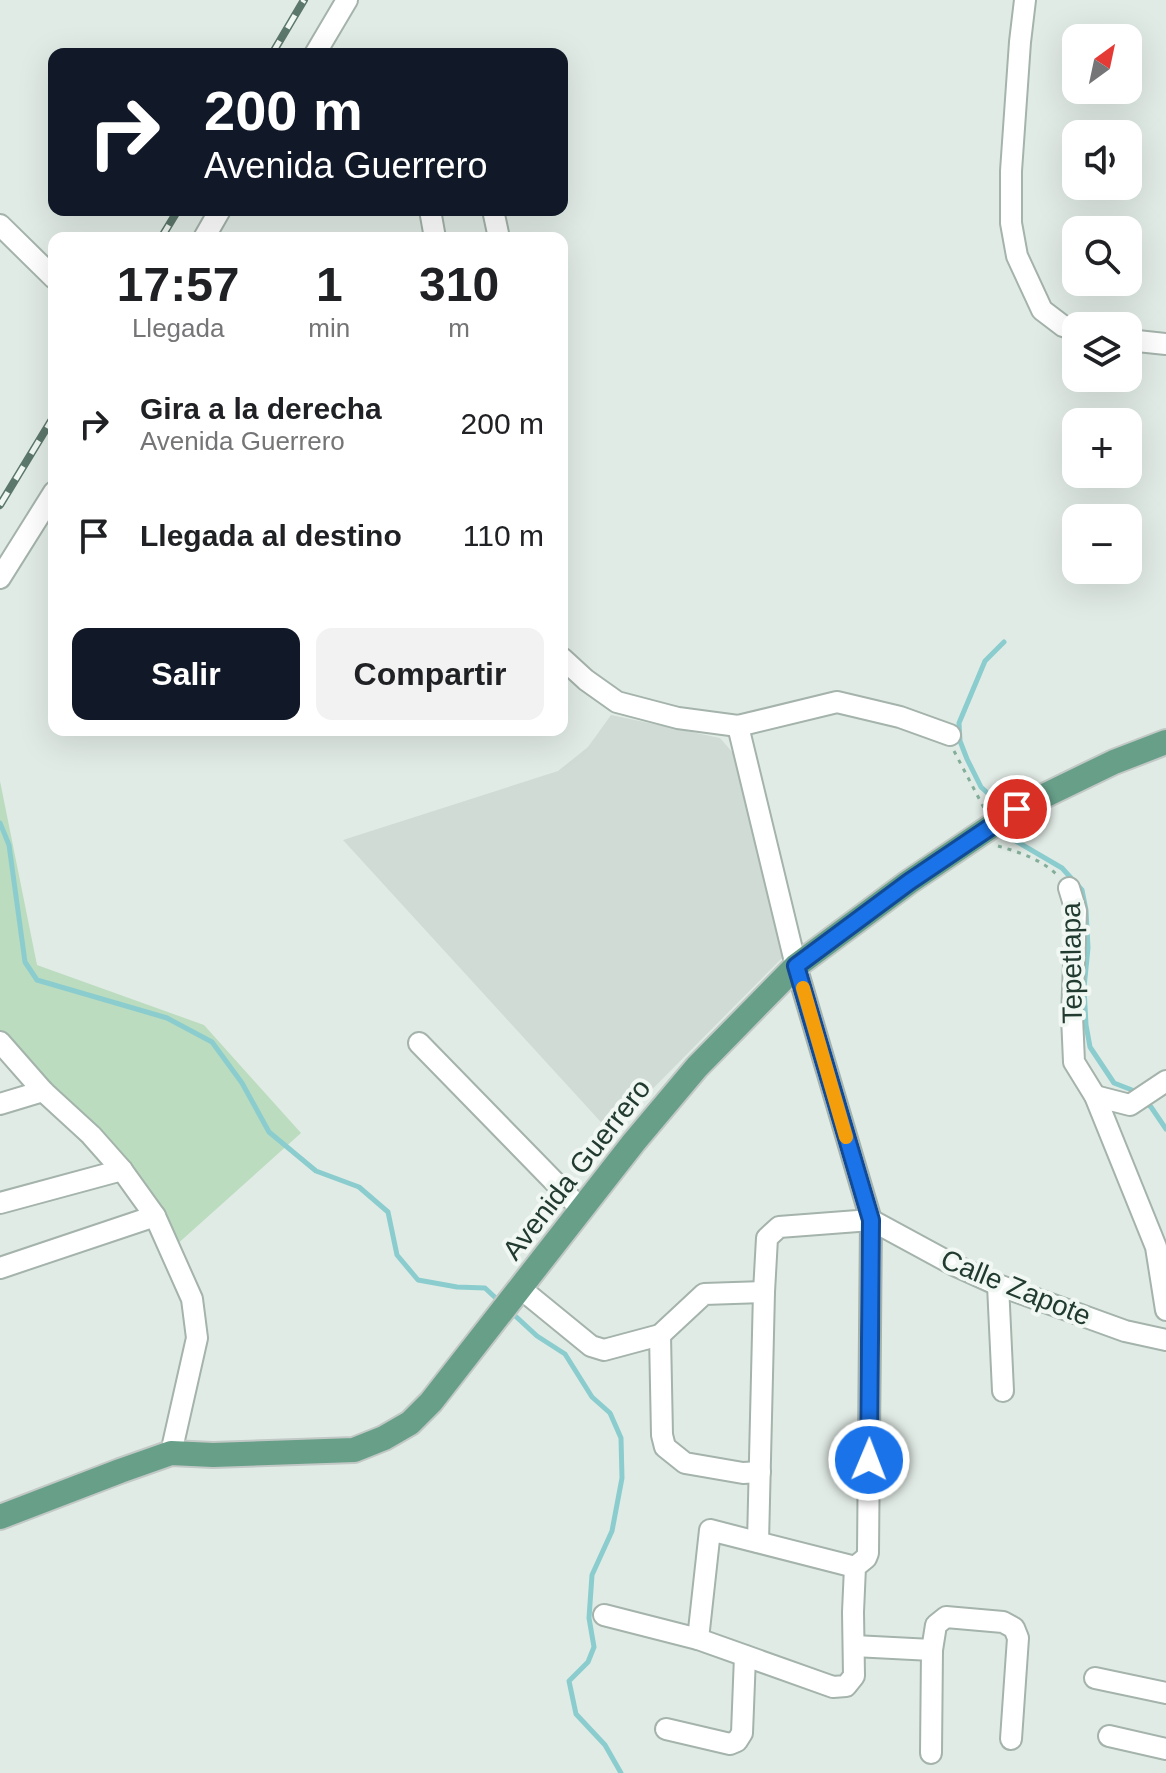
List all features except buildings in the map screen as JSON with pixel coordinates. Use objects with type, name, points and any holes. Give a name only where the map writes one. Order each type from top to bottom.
[{"type":"main road","name":"Avenida Guerrero","points":[[0,1517],[171,1453],[213,1455],[354,1450],[410,1423],[431,1402],[634,1142],[697,1067],[796,966],[909,882],[1017,809],[1114,762],[1166,742]]},
{"type":"street","points":[[319,48],[347,0]]},
{"type":"street","points":[[1025,0],[1011,171],[1011,223],[1017,256],[1042,310],[1062,325]]},
{"type":"street","points":[[0,225],[48,272]]},
{"type":"street","points":[[1142,341],[1166,344]]},
{"type":"street","points":[[0,578],[48,502]]},
{"type":"street","points":[[568,664],[617,702],[678,718],[738,726],[837,702],[900,717],[950,735]]},
{"type":"street","points":[[604,1615],[698,1639],[833,1687],[846,1686],[854,1676],[855,1567],[868,1553],[871,1220],[796,966],[738,726]]},
{"type":"street","name":"Tepetlapa","points":[[1069,888],[1076,911],[1072,1016],[1074,1062],[1095,1096],[1156,1247],[1166,1310]]},
{"type":"street","points":[[0,1042],[43,1091],[91,1135],[122,1170],[155,1216],[192,1299],[197,1338],[171,1453]]},
{"type":"street","points":[[419,1043],[581,1209]]},
{"type":"street","points":[[1095,1096],[1130,1105],[1161,1085]]},
{"type":"street","points":[[0,1104],[43,1091]]},
{"type":"street","points":[[0,1203],[122,1170]]},
{"type":"street","points":[[0,1268],[155,1216]]},
{"type":"street","points":[[758,1542],[767,1238],[779,1227],[871,1220]]},
{"type":"street","name":"Calle Zapote","points":[[871,1220],[998,1285],[1125,1331],[1166,1340]]},
{"type":"street","points":[[998,1285],[1003,1391]]},
{"type":"street","points":[[516,1292],[591,1346],[604,1350],[660,1335],[704,1294],[764,1292]]},
{"type":"street","points":[[660,1335],[662,1435],[665,1447],[685,1463],[743,1473],[760,1472]]},
{"type":"street","points":[[698,1639],[710,1530],[855,1567]]},
{"type":"street","points":[[931,1753],[932,1650],[936,1625],[946,1617],[1003,1622],[1014,1628],[1018,1638],[1011,1739]]},
{"type":"street","points":[[854,1646],[932,1650]]},
{"type":"street","points":[[666,1729],[730,1744],[737,1741],[742,1733],[745,1656]]},
{"type":"street","points":[[1095,1678],[1166,1693]]},
{"type":"street","points":[[1109,1736],[1166,1749]]},
{"type":"path","points":[[950,735],[951,747],[979,798],[986,830]]},
{"type":"path","name":"Tepetlapa","points":[[986,830],[1051,868],[1069,888]]},
{"type":"shaded area","points":[[611,715],[720,738],[739,760],[784,956],[610,1132],[343,840],[558,771],[588,747]]},
{"type":"green space","points":[[0,781],[37,965],[204,1025],[301,1133],[174,1247],[0,1051]]},
{"type":"waterway","points":[[1000,812],[993,798],[981,787],[967,759],[960,741],[959,723],[985,661],[1004,642]]},
{"type":"waterway","points":[[0,823],[9,845],[25,962],[37,980],[167,1018],[212,1042],[242,1083],[269,1132],[316,1171],[359,1187],[388,1212],[397,1255],[418,1280],[485,1288],[500,1302]]},
{"type":"waterway","points":[[1007,825],[1014,840],[1062,868],[1082,890],[1088,948],[1084,988],[1090,1047],[1114,1083],[1137,1095]]},
{"type":"waterway","points":[[1145,1102],[1166,1129]]},
{"type":"waterway","points":[[511,1312],[537,1336],[565,1354],[592,1397],[610,1413],[621,1438],[622,1478],[612,1531],[592,1575],[589,1618],[594,1647],[588,1662],[569,1681],[576,1714],[605,1745],[621,1773]]},
{"type":"railway","points":[[276,48],[304,0]]},
{"type":"railway","points":[[165,232],[174,216]]},
{"type":"railway","points":[[0,505],[48,426]]},
{"type":"slow traffic","points":[[803,988],[846,1137]]},
{"type":"route","points":[[869,1460],[871,1220],[796,966],[909,882],[1017,809]]}]
